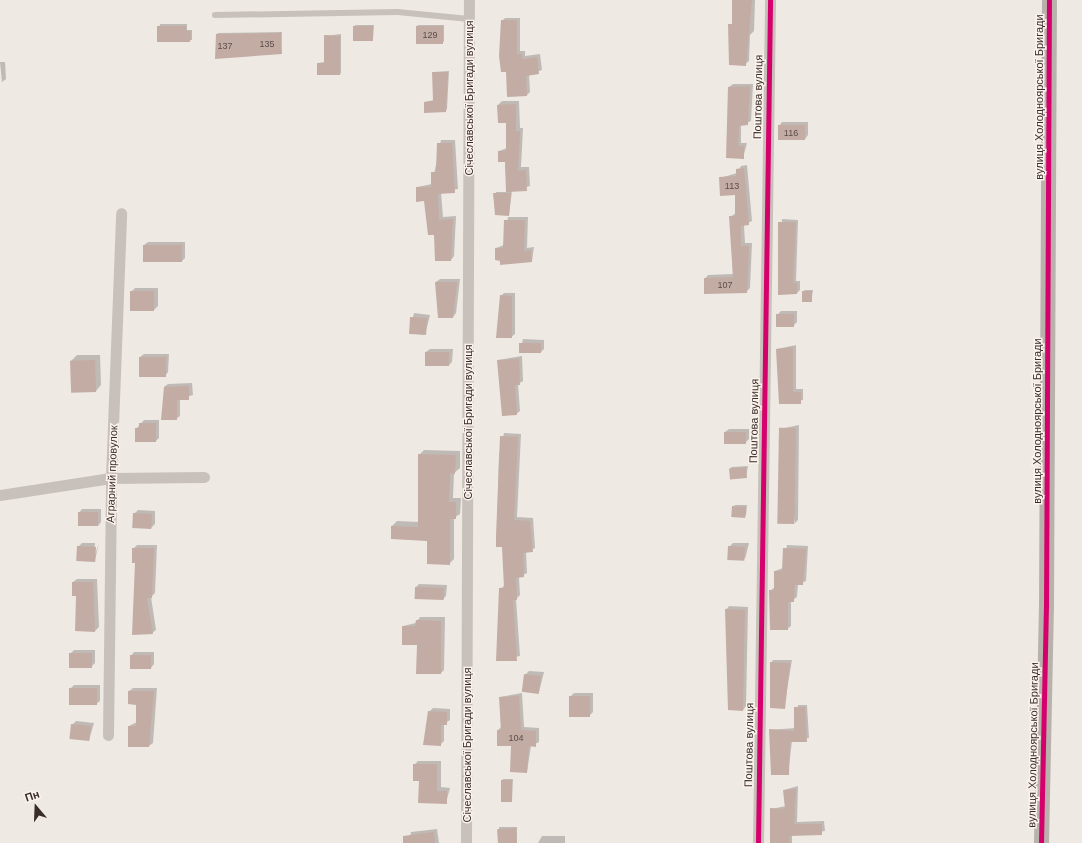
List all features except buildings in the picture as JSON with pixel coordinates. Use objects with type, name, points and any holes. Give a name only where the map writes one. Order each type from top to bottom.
[{"type":"street","name":"Січеславської Бригади вулиця","points":[[466,843],[469,0]]},
{"type":"street","name":"Поштова вулиця","points":[[758,843],[770,0]]},
{"type":"street","name":"вулиця Холодноярської Бригади","points":[[1041,843],[1046,607],[1050,0]]},
{"type":"street","name":"Аграрний провулок","points":[[108,735],[111,478],[121,214]]},
{"type":"street","points":[[0,495],[111,478],[204,477]]},
{"type":"lane","points":[[215,15],[398,12],[469,19]]},
{"type":"cycle path","points":[[758,843],[770,0]]},
{"type":"cycle path","points":[[1041,843],[1046,607],[1049,0]]}]
